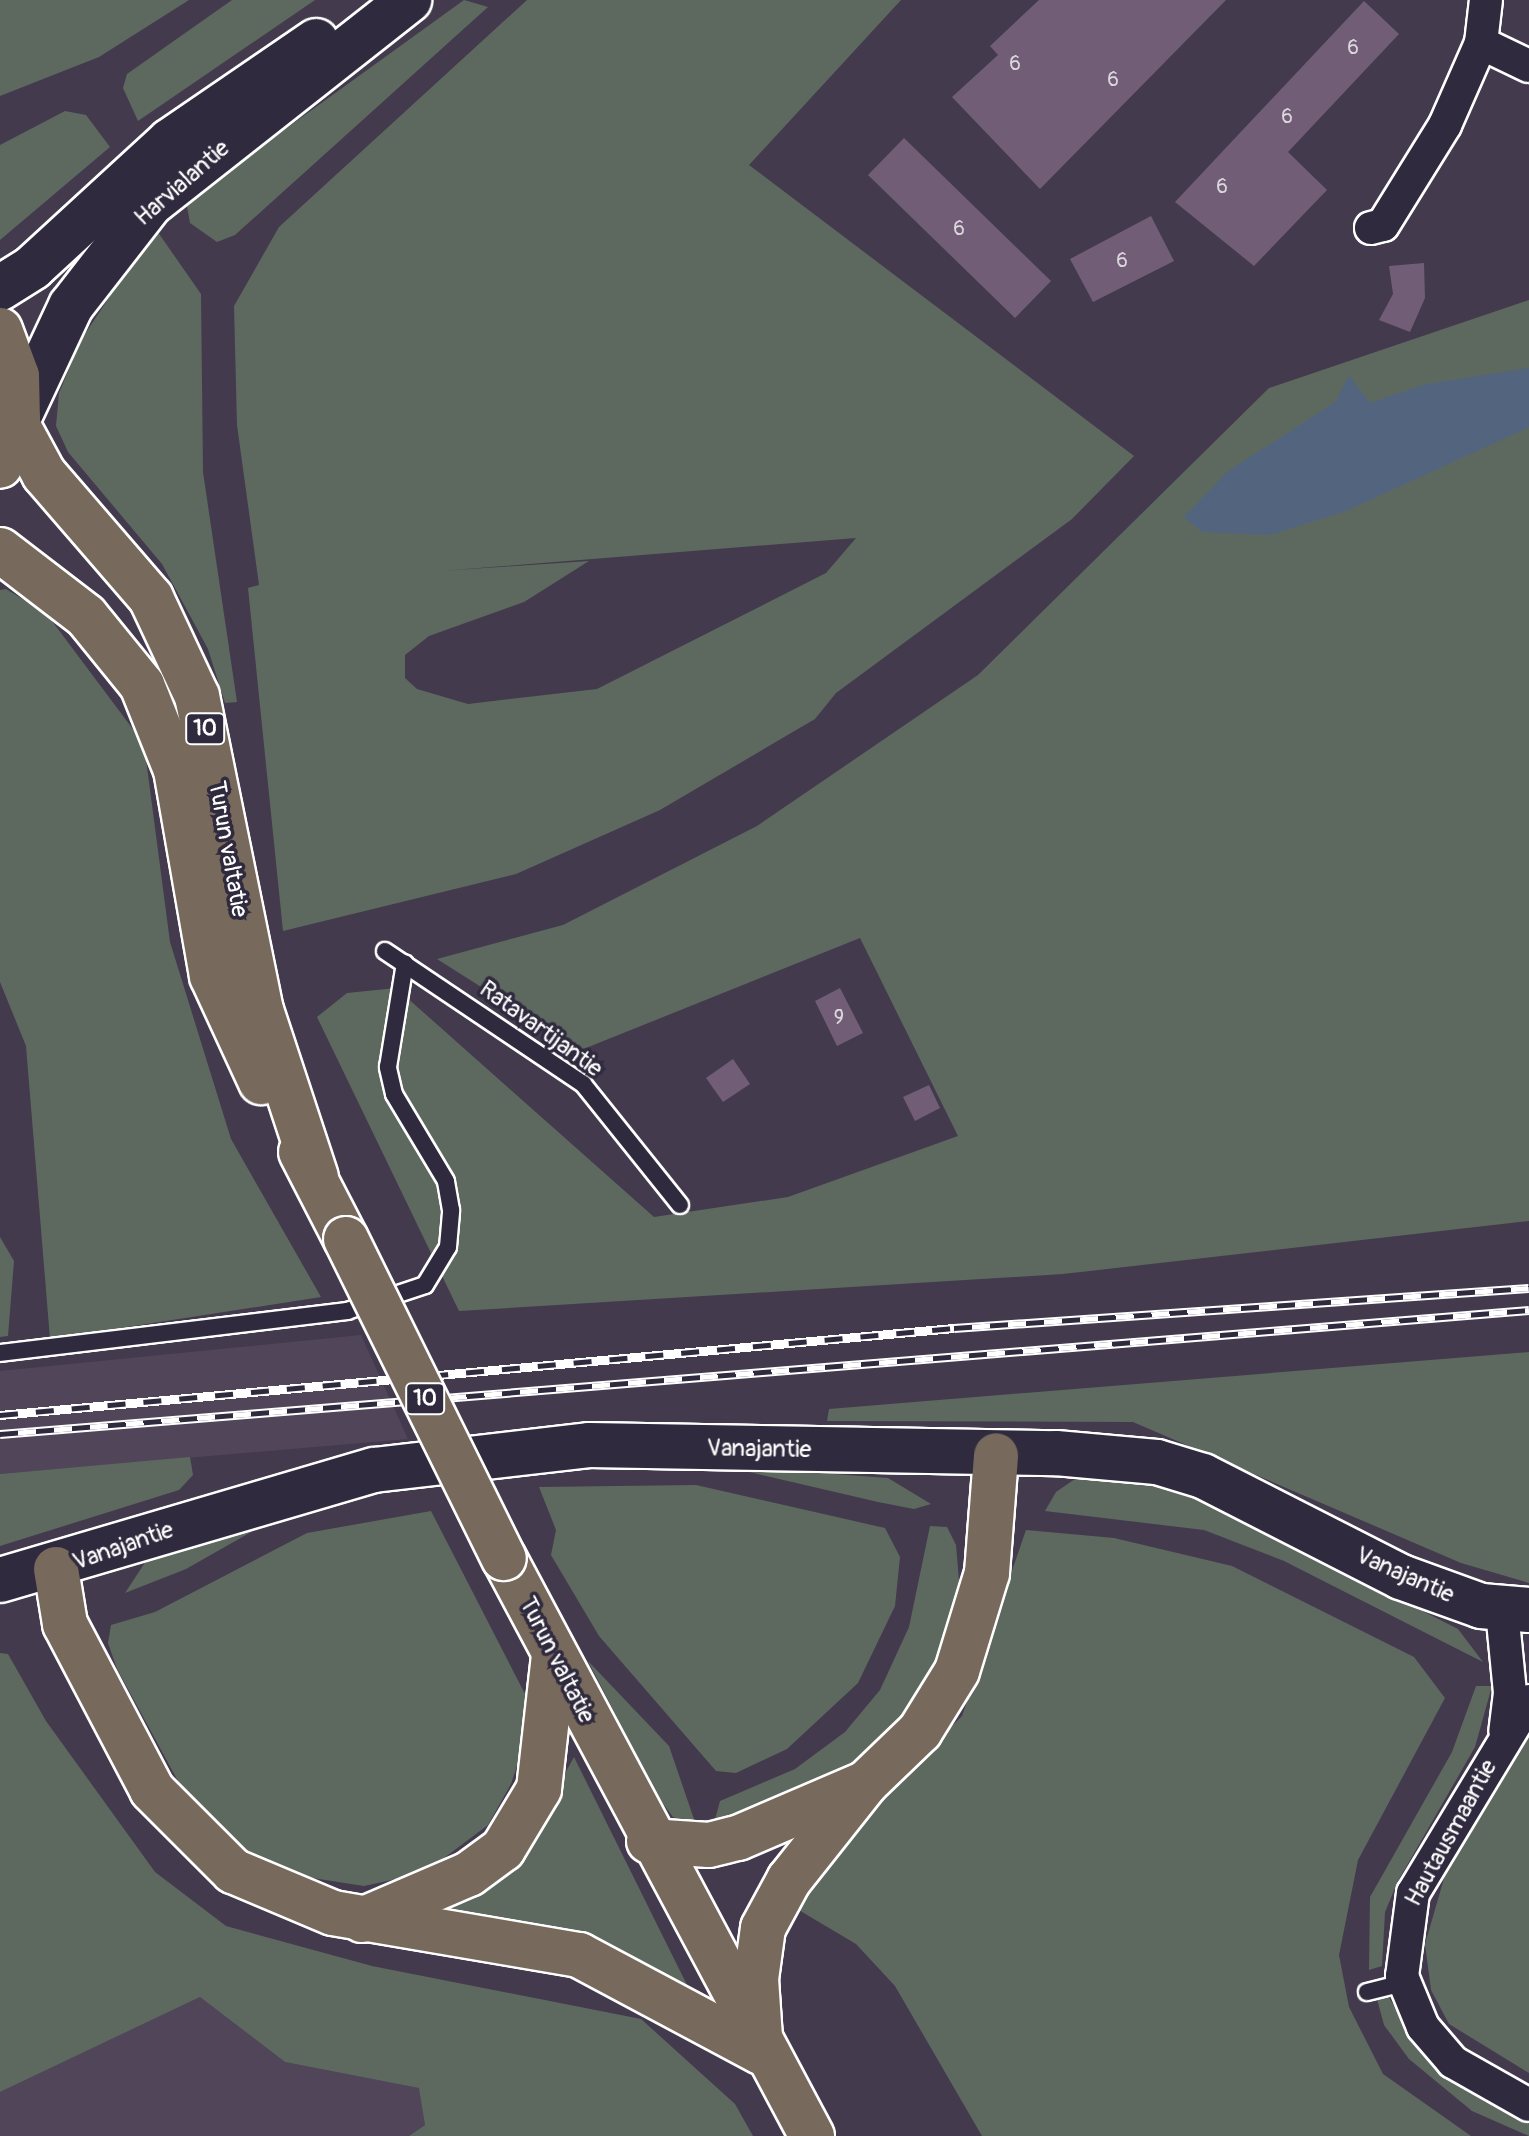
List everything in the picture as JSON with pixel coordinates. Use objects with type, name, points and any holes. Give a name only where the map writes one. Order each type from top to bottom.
[{"type":"highway","name":"10","points":[[0,330],[17,376],[18,422],[0,466]]},
{"type":"highway","name":"Turun valtatie","points":[[18,422],[44,474],[151,598],[197,696],[261,1010],[316,1177]]},
{"type":"highway","name":"Turun valtatie","points":[[0,550],[86,616],[142,685],[176,770],[212,976],[253,1069],[316,1177],[504,1558],[649,1841],[761,2052],[811,2134]]},
{"type":"highway","points":[[761,2052],[756,1979],[763,1928],[789,1880],[866,1783],[920,1731],[957,1671],[987,1573],[996,1455]]},
{"type":"highway","points":[[56,1569],[65,1624],[103,1705],[179,1824],[206,1852],[265,1889],[362,1920],[579,1955],[761,2052]]},
{"type":"highway","points":[[362,1920],[469,1874],[503,1849],[539,1789],[554,1655]]},
{"type":"highway","points":[[649,1841],[709,1845],[738,1838],[866,1783]]},
{"type":"street","name":"Harvialantie","points":[[0,288],[33,267],[170,141],[377,0]]},
{"type":"street","name":"Harvialantie","points":[[18,422],[71,306],[150,204],[409,0]]},
{"type":"street","points":[[1371,228],[1383,225],[1445,125],[1481,43],[1486,0]]},
{"type":"street","points":[[1481,43],[1529,66]]},
{"type":"street","name":"Vanajantie","points":[[0,1580],[56,1569],[374,1470],[589,1445],[1157,1462],[1203,1476],[1401,1577],[1516,1610]]},
{"type":"street","name":"Hautausmaantie","points":[[1502,1742],[1510,1693],[1516,1610]]},
{"type":"street","name":"Hautausmaantie","points":[[1529,1701],[1413,1893],[1404,1983],[1423,2027],[1453,2062],[1529,2105]]},
{"type":"lane","name":"Ratavartijantie","points":[[385,951],[583,1084],[680,1205]]},
{"type":"lane","points":[[0,1353],[347,1311],[425,1285],[448,1247],[451,1210],[442,1172],[394,1094],[388,1067],[405,963]]},
{"type":"lane","points":[[1367,1992],[1404,1983]]},
{"type":"shaded area","points":[[0,0],[189,0],[99,57],[0,96]]},
{"type":"shaded area","points":[[232,0],[315,0],[138,121],[123,88],[127,74]]},
{"type":"shaded area","points":[[464,0],[488,7],[235,235],[217,242],[190,223],[186,201]]},
{"type":"shaded area","points":[[527,0],[901,0],[749,165],[1134,456],[1072,519],[836,693],[815,719],[660,810],[516,874],[283,931],[248,588],[259,585],[237,425],[234,306],[279,227]],"holes":[[[856,538],[826,573],[597,689],[468,704],[417,689],[405,678],[405,655],[429,636],[524,602],[589,561],[441,571]]]},
{"type":"shaded area","points":[[65,111],[86,115],[110,147],[0,240],[0,145]]},
{"type":"shaded area","points":[[155,228],[201,294],[203,472],[237,702],[225,703],[208,649],[162,564],[68,452],[56,426],[59,393],[81,340]]},
{"type":"shaded area","points":[[1529,300],[1529,1221],[1063,1274],[459,1311],[317,1017],[347,993],[396,988],[654,1217],[788,1197],[958,1136],[860,938],[581,1050],[437,959],[563,925],[757,826],[978,675],[1269,388]]},
{"type":"shaded area","points":[[6,589],[46,613],[144,744],[170,942],[231,1139],[321,1297],[50,1339],[26,1046],[0,982],[0,590]]},
{"type":"shaded area","points":[[0,1237],[14,1261],[8,1336],[0,1337]]},
{"type":"shaded area","points":[[361,1335],[408,1439],[0,1474],[0,1371]]},
{"type":"shaded area","points":[[1529,1352],[1529,1583],[1461,1563],[1133,1422],[827,1421],[829,1409]]},
{"type":"shaded area","points":[[190,1457],[193,1475],[179,1490],[0,1546],[0,1474]]},
{"type":"shaded area","points":[[723,1466],[888,1478],[931,1504],[914,1509]]},
{"type":"shaded area","points":[[1088,1470],[1159,1479],[1218,1507],[1458,1629],[1483,1662],[1284,1561],[1204,1530],[1045,1511],[1056,1492]]},
{"type":"shaded area","points":[[696,1485],[885,1528],[900,1557],[895,1606],[858,1683],[787,1749],[736,1773],[716,1771],[599,1636],[551,1555],[556,1530],[539,1487]]},
{"type":"shaded area","points":[[431,1511],[525,1694],[525,1742],[511,1784],[488,1825],[424,1873],[364,1886],[287,1874],[248,1853],[191,1805],[117,1669],[108,1643],[111,1625],[155,1612],[307,1533]]},
{"type":"shaded area","points":[[265,1524],[186,1569],[125,1593],[148,1558]]},
{"type":"shaded area","points":[[930,1526],[947,1527],[956,1545],[960,1592],[952,1632],[917,1706],[872,1755],[811,1791],[713,1827],[720,1801],[795,1769],[845,1732],[880,1690],[909,1627]]},
{"type":"shaded area","points":[[1026,1530],[1114,1538],[1232,1566],[1414,1657],[1445,1698],[1358,1860],[1339,1955],[1349,2007],[1383,2074],[1471,2136],[982,2136],[895,1986],[856,1944],[792,1906],[837,1840],[962,1716]]},
{"type":"shaded area","points":[[0,1653],[8,1654],[46,1721],[155,1872],[226,1926],[372,1966],[641,2019],[735,2104],[753,2136],[409,2136],[425,2125],[419,2088],[285,2062],[200,1997],[0,2092]]},
{"type":"shaded area","points":[[588,1661],[669,1746],[696,1825],[673,1817],[658,1797]]},
{"type":"shaded area","points":[[1476,1686],[1492,1686],[1475,1747],[1398,1881],[1385,1912],[1382,1966],[1369,1970],[1370,1897],[1452,1752]]},
{"type":"shaded area","points":[[1529,1736],[1529,2073],[1449,2024],[1431,1990],[1425,1944],[1445,1875]]},
{"type":"shaded area","points":[[574,1757],[688,1987],[634,1962],[429,1916],[547,1806]]},
{"type":"shaded area","points":[[1388,1996],[1426,2057],[1476,2096],[1529,2123],[1529,2136],[1472,2111],[1409,2059],[1384,2025],[1377,1999]]},
{"type":"shaded area","points":[[200,1997],[285,2062],[420,2088],[425,2125],[409,2136],[0,2136],[0,2092]]},
{"type":"water","points":[[1529,368],[1529,427],[1346,511],[1270,535],[1202,532],[1184,517],[1227,472],[1335,402],[1349,375],[1370,403],[1426,384]]},
{"type":"building","points":[[1039,0],[1226,0],[1040,189],[952,97],[998,55],[990,46]]},
{"type":"building","points":[[1364,1],[1399,34],[1288,152],[1327,190],[1254,266],[1175,202]]},
{"type":"building","points":[[904,138],[1051,281],[1015,318],[868,175]]},
{"type":"building","points":[[1151,216],[1174,261],[1093,302],[1070,259]]},
{"type":"building","points":[[1424,263],[1425,298],[1410,332],[1379,320],[1393,294],[1389,266]]},
{"type":"building","points":[[840,988],[863,1033],[837,1046],[815,1001]]},
{"type":"building","points":[[733,1059],[750,1084],[723,1102],[706,1078]]},
{"type":"building","points":[[929,1085],[940,1108],[915,1121],[903,1097]]},
{"type":"railway","points":[[0,1415],[954,1328],[1529,1288]]},
{"type":"railway","points":[[0,1434],[1529,1310]]}]
